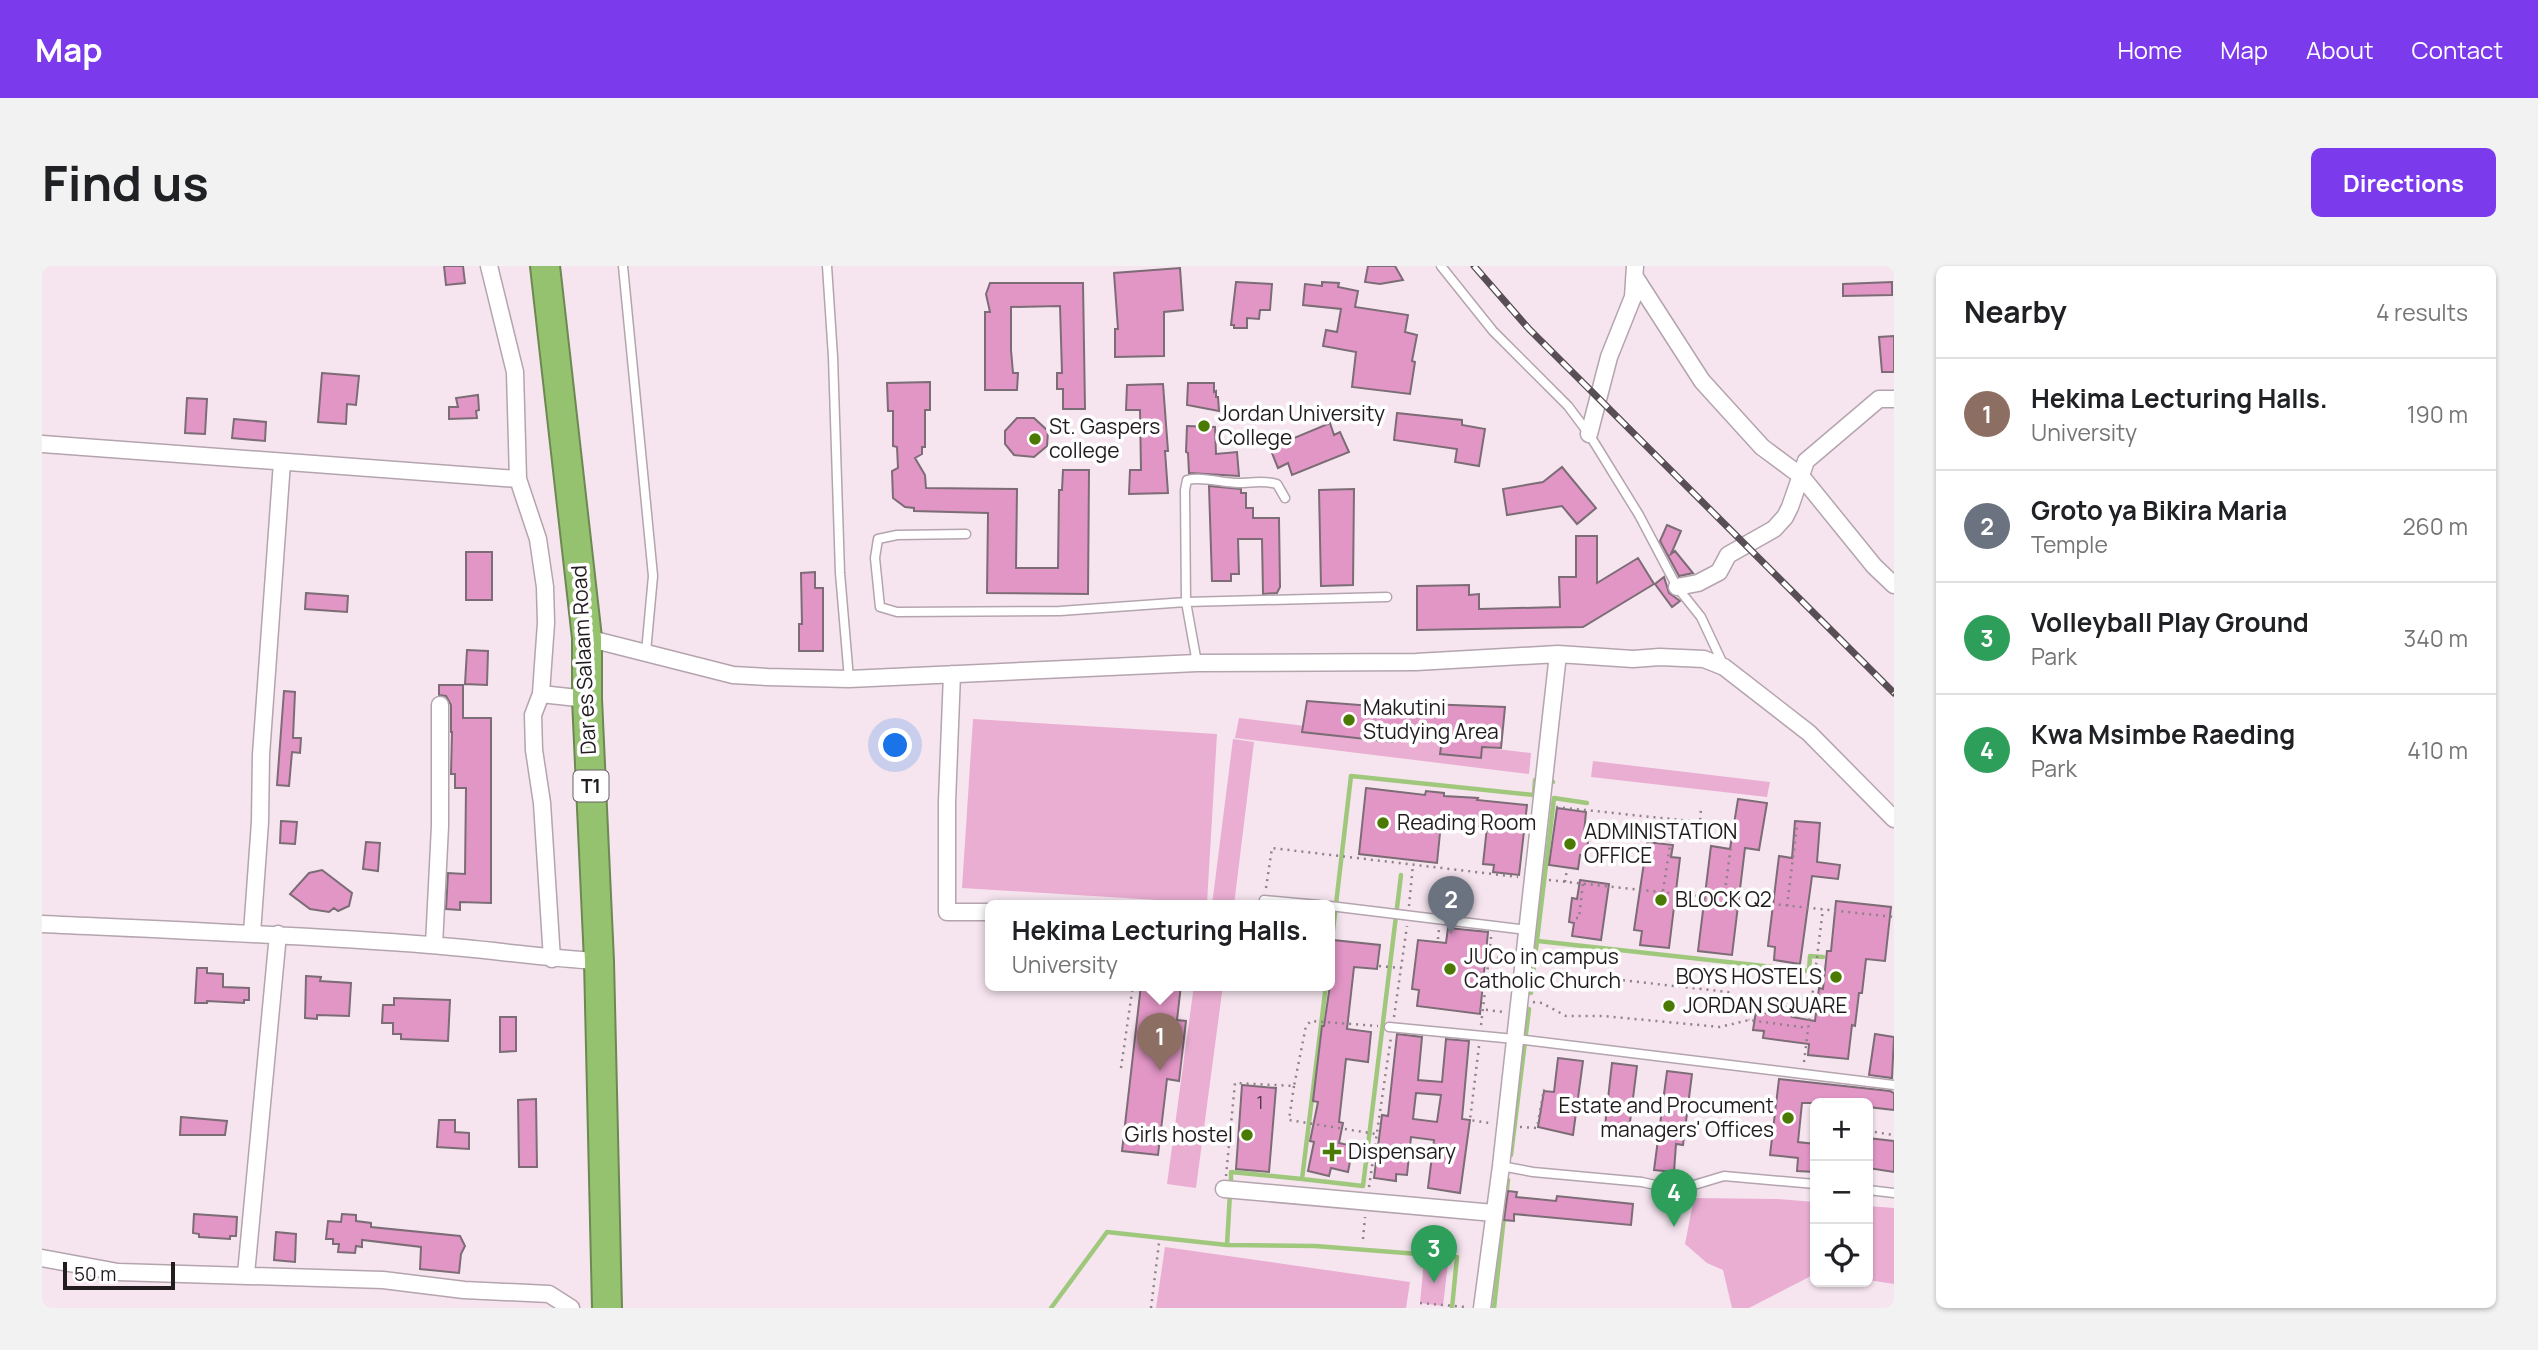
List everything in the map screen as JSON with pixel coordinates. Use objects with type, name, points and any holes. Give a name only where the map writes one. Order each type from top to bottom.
[{"type":"highway","name":"Dar es Salaam Road","points":[[545,266],[587,638],[587,699],[599,961],[607,1308]]},
{"type":"street","points":[[489,266],[515,372],[518,479],[538,539],[545,587],[546,623],[541,694],[533,715],[534,750],[542,803],[552,959]]},
{"type":"street","points":[[1589,434],[1609,357],[1633,297],[1635,272]]},
{"type":"street","points":[[1635,272],[1702,381],[1762,447],[1801,476],[1874,566],[1894,585]]},
{"type":"street","points":[[1677,587],[1698,583],[1719,572],[1728,555],[1773,528],[1785,517],[1805,461],[1879,399],[1894,398]]},
{"type":"street","points":[[42,444],[518,479]]},
{"type":"street","points":[[252,933],[257,890],[261,755],[282,462]]},
{"type":"street","points":[[587,638],[733,674],[849,679],[1197,663],[1416,662],[1558,654],[1633,659],[1660,656],[1704,659],[1724,667],[1809,733],[1894,819]]},
{"type":"street","points":[[1482,1308],[1514,1039],[1523,995],[1527,929],[1558,654]]},
{"type":"street","points":[[952,674],[947,802],[947,912],[985,912]]},
{"type":"street","points":[[541,694],[587,699]]},
{"type":"street","points":[[434,945],[440,827],[440,705]]},
{"type":"street","points":[[42,923],[278,934],[434,945],[552,959],[599,961]]},
{"type":"street","points":[[246,1275],[278,934]]},
{"type":"street","points":[[1224,1189],[1494,1213]]},
{"type":"street","points":[[42,1258],[118,1272],[383,1280],[464,1290],[544,1294],[555,1297],[571,1308]]},
{"type":"lane","points":[[623,266],[653,576],[646,652]]},
{"type":"lane","points":[[827,266],[833,357],[840,573],[849,679]]},
{"type":"lane","points":[[1441,266],[1493,331],[1568,406],[1589,434],[1639,515],[1677,587],[1701,617],[1724,667]]},
{"type":"lane","points":[[1197,663],[1186,602],[1187,480],[1195,477],[1214,482],[1268,481],[1278,484],[1285,498]]},
{"type":"lane","points":[[966,534],[897,535],[878,539],[875,558],[880,607],[897,612],[1024,611],[1186,602],[1387,597]]},
{"type":"lane","points":[[1335,907],[1527,929]]},
{"type":"lane","points":[[1391,1027],[1480,1035],[1894,1085]]},
{"type":"lane","points":[[1501,1166],[1533,1172],[1642,1182],[1668,1188],[1695,1185],[1724,1176],[1810,1184]]},
{"type":"lane","points":[[1873,1191],[1894,1193]]},
{"type":"path","points":[[1542,805],[1700,822],[1701,808]]},
{"type":"path","points":[[1663,891],[1674,819]]},
{"type":"path","points":[[1787,905],[1799,825]]},
{"type":"path","points":[[1724,899],[1731,845]]},
{"type":"path","points":[[1264,900],[1272,848],[1894,917]]},
{"type":"path","points":[[1363,1239],[1413,864]]},
{"type":"path","points":[[1565,882],[1567,869]]},
{"type":"path","points":[[1576,918],[1579,918],[1583,883]]},
{"type":"path","points":[[1802,1076],[1823,909]]},
{"type":"path","points":[[1492,925],[1470,1121],[1537,1128],[1544,1089]]},
{"type":"path","points":[[1487,957],[1498,958]]},
{"type":"path","points":[[1379,966],[1401,968]]},
{"type":"path","points":[[1481,1009],[1523,995],[1558,973],[1728,992],[1749,1020]]},
{"type":"path","points":[[1481,983],[1523,995],[1566,1016],[1603,1016],[1720,1027],[1749,1020],[1808,1028]]},
{"type":"path","points":[[1121,1068],[1132,991]]},
{"type":"path","points":[[1376,1026],[1311,1021],[1306,1026],[1289,1120],[1376,1134]]},
{"type":"path","points":[[1224,1189],[1235,1083],[1294,1086]]},
{"type":"path","points":[[1383,1093],[1389,1093]]},
{"type":"path","points":[[1873,1132],[1894,1135]]},
{"type":"path","points":[[1373,1163],[1378,1163]]},
{"type":"path","points":[[1151,1308],[1158,1243]]},
{"type":"path","points":[[1420,1303],[1469,1308]]},
{"type":"shaded area","points":[[1239,718],[1531,753],[1529,774],[1235,738]]},
{"type":"shaded area","points":[[973,719],[1217,734],[1207,900],[1158,900],[962,888]]},
{"type":"shaded area","points":[[1233,739],[1254,742],[1235,900],[1213,900]]},
{"type":"shaded area","points":[[1593,761],[1770,782],[1767,797],[1591,777]]},
{"type":"shaded area","points":[[1193,991],[1222,991],[1196,1188],[1167,1184]]},
{"type":"shaded area","points":[[1694,1198],[1810,1202],[1810,1277],[1749,1308],[1732,1308],[1723,1270],[1707,1263],[1685,1244]]},
{"type":"shaded area","points":[[1873,1206],[1894,1208],[1894,1284],[1873,1281]]},
{"type":"shaded area","points":[[1165,1247],[1410,1282],[1406,1308],[1156,1308]]},
{"type":"shaded area","points":[[1424,1261],[1448,1263],[1443,1306],[1420,1303]]},
{"type":"building","points":[[444,266],[463,266],[465,283],[446,285]]},
{"type":"building","points":[[1368,266],[1395,266],[1403,280],[1380,284],[1365,282]]},
{"type":"building","points":[[1180,268],[1183,310],[1164,312],[1164,356],[1115,357],[1115,329],[1118,329],[1114,273]]},
{"type":"building","points":[[1236,282],[1272,284],[1270,310],[1260,310],[1259,319],[1247,318],[1247,328],[1234,328],[1234,325],[1231,325]]},
{"type":"building","points":[[1322,282],[1339,283],[1338,287],[1358,291],[1355,307],[1408,315],[1405,332],[1417,335],[1410,394],[1352,387],[1356,352],[1323,346],[1326,330],[1337,332],[1341,309],[1303,305],[1305,284],[1322,286]]},
{"type":"building","points":[[1892,282],[1892,295],[1843,296],[1843,284]]},
{"type":"building","points":[[990,283],[1083,283],[1085,409],[1063,409],[1063,389],[1057,389],[1057,373],[1062,373],[1060,306],[1011,307],[1011,350],[1013,373],[1018,373],[1017,390],[985,390],[985,312],[990,312],[986,294]]},
{"type":"building","points":[[1894,336],[1894,372],[1882,372],[1879,337]]},
{"type":"building","points":[[322,373],[359,376],[356,405],[347,404],[346,424],[318,422]]},
{"type":"building","points":[[930,382],[930,410],[925,410],[925,447],[922,447],[922,454],[915,458],[925,475],[926,488],[1017,489],[1016,568],[1058,568],[1059,490],[1062,490],[1063,470],[1089,470],[1088,594],[987,593],[988,513],[914,511],[914,508],[905,507],[893,498],[892,471],[898,468],[897,447],[893,446],[893,411],[888,411],[887,383]]},
{"type":"building","points":[[1188,383],[1214,383],[1219,411],[1187,405]]},
{"type":"building","points":[[1163,384],[1168,493],[1129,494],[1130,470],[1141,470],[1140,410],[1126,410],[1127,385]]},
{"type":"building","points":[[478,395],[477,418],[449,419],[449,407],[458,407],[456,398]]},
{"type":"building","points":[[187,398],[207,399],[205,434],[185,433]]},
{"type":"building","points":[[1397,413],[1462,420],[1462,425],[1485,429],[1479,466],[1455,462],[1457,449],[1394,440]]},
{"type":"building","points":[[1017,418],[1034,418],[1048,431],[1047,446],[1034,457],[1014,455],[1005,444],[1005,431]]},
{"type":"building","points":[[234,419],[266,422],[265,441],[232,438]]},
{"type":"building","points":[[1330,423],[1334,435],[1340,432],[1349,452],[1292,475],[1288,463],[1278,468],[1270,448]]},
{"type":"building","points":[[1187,426],[1215,427],[1216,454],[1237,452],[1239,476],[1189,473],[1186,452]]},
{"type":"building","points":[[1562,467],[1596,508],[1577,524],[1562,506],[1507,515],[1503,489],[1543,482]]},
{"type":"building","points":[[1209,486],[1241,489],[1241,493],[1246,493],[1246,508],[1253,508],[1253,518],[1279,518],[1280,587],[1277,593],[1263,594],[1262,539],[1238,539],[1239,574],[1231,574],[1231,581],[1212,581]]},
{"type":"building","points":[[1354,489],[1353,585],[1321,586],[1319,490]]},
{"type":"building","points":[[1667,525],[1681,531],[1671,554],[1675,551],[1693,573],[1679,576],[1660,541]]},
{"type":"building","points":[[1576,536],[1597,536],[1597,583],[1638,558],[1654,584],[1583,627],[1417,630],[1417,586],[1469,585],[1469,595],[1479,594],[1479,609],[1560,607],[1559,577],[1576,577]]},
{"type":"building","points":[[466,552],[492,552],[492,600],[466,600]]},
{"type":"building","points":[[815,572],[815,588],[823,588],[823,651],[799,651],[799,624],[802,624],[801,573]]},
{"type":"building","points":[[1664,577],[1669,593],[1680,601],[1672,607],[1655,584]]},
{"type":"building","points":[[306,593],[348,596],[347,612],[305,609]]},
{"type":"building","points":[[467,650],[488,651],[487,685],[465,684]]},
{"type":"building","points":[[439,685],[463,685],[463,718],[491,718],[491,903],[460,902],[460,910],[446,909],[448,873],[465,874],[466,788],[455,788],[455,774],[451,774],[451,705],[446,696],[439,695]]},
{"type":"building","points":[[284,691],[295,692],[293,738],[301,738],[300,753],[292,752],[289,786],[277,785]]},
{"type":"building","points":[[1307,701],[1399,708],[1400,703],[1505,707],[1501,748],[1482,747],[1481,758],[1440,754],[1442,740],[1393,736],[1393,742],[1302,732]]},
{"type":"building","points":[[1366,788],[1425,795],[1426,791],[1444,793],[1444,796],[1527,805],[1519,875],[1493,872],[1494,865],[1483,864],[1487,827],[1441,823],[1437,863],[1359,854]]},
{"type":"building","points":[[1738,799],[1767,803],[1759,850],[1745,848],[1732,955],[1698,951],[1711,846],[1730,849]]},
{"type":"building","name":"ADMINISTATION OFFICE","points":[[1557,808],[1586,812],[1584,833],[1589,834],[1586,856],[1580,855],[1578,869],[1549,865]]},
{"type":"building","points":[[281,821],[297,822],[295,844],[280,843]]},
{"type":"building","points":[[1795,821],[1820,823],[1817,862],[1840,865],[1838,879],[1812,876],[1800,964],[1774,960],[1775,947],[1768,946],[1779,856],[1792,858]]},
{"type":"building","points":[[366,842],[380,843],[378,871],[363,869]]},
{"type":"building","name":"BLOCK Q2","points":[[1647,842],[1673,845],[1671,857],[1680,858],[1669,948],[1640,945],[1642,931],[1634,930]]},
{"type":"building","points":[[322,870],[352,893],[349,906],[338,911],[334,908],[329,912],[310,909],[290,894],[309,873]]},
{"type":"building","points":[[1580,880],[1609,884],[1601,940],[1572,936],[1574,923],[1569,922],[1572,898],[1577,899]]},
{"type":"building","name":"BOYS HOSTELS","points":[[1836,901],[1891,907],[1885,961],[1866,959],[1848,1059],[1808,1055],[1809,1044],[1763,1038],[1764,1031],[1753,1030],[1756,1011],[1766,1013],[1767,1004],[1793,1008],[1792,1017],[1815,1021],[1819,988],[1823,989],[1827,951],[1831,951]]},
{"type":"building","name":"JUCo in campus Catholic Church","points":[[1448,928],[1488,932],[1480,1014],[1417,1006],[1419,990],[1412,989],[1418,940],[1446,943]]},
{"type":"building","points":[[1335,940],[1380,945],[1377,969],[1354,967],[1347,1029],[1371,1032],[1368,1062],[1346,1059],[1339,1122],[1343,1123],[1339,1143],[1353,1146],[1348,1172],[1331,1168],[1329,1176],[1308,1171],[1314,1142],[1310,1141],[1318,1102],[1313,1101],[1329,991],[1335,991]]},
{"type":"building","points":[[197,968],[207,968],[207,973],[223,974],[223,987],[249,988],[249,1000],[244,1000],[244,1003],[195,1003]]},
{"type":"building","points":[[306,976],[321,977],[320,981],[351,983],[349,1016],[317,1015],[317,1019],[305,1018]]},
{"type":"building","points":[[1140,991],[1180,991],[1177,1020],[1186,1021],[1179,1081],[1167,1079],[1158,1155],[1122,1151]]},
{"type":"building","points":[[394,998],[450,1000],[448,1041],[401,1039],[401,1034],[393,1034],[393,1023],[382,1023],[383,1005],[394,1005]]},
{"type":"building","points":[[500,1017],[516,1017],[516,1051],[500,1052]]},
{"type":"building","points":[[1397,1034],[1422,1037],[1418,1080],[1442,1082],[1446,1039],[1469,1041],[1462,1119],[1470,1120],[1460,1193],[1428,1188],[1434,1140],[1411,1137],[1407,1175],[1396,1174],[1396,1181],[1374,1178],[1382,1115],[1388,1116]],"holes":[[[1416,1093],[1441,1095],[1437,1122],[1413,1119]]]},
{"type":"building","points":[[1875,1034],[1894,1037],[1892,1078],[1869,1075]]},
{"type":"building","points":[[1558,1058],[1583,1061],[1573,1135],[1538,1127],[1544,1091],[1554,1092]]},
{"type":"building","points":[[1612,1063],[1637,1066],[1628,1138],[1604,1135]]},
{"type":"building","points":[[1667,1071],[1692,1074],[1683,1145],[1676,1144],[1674,1172],[1654,1170]]},
{"type":"building","points":[[1779,1079],[1894,1093],[1894,1110],[1873,1108],[1873,1098],[1810,1098],[1810,1103],[1802,1103],[1798,1142],[1810,1143],[1810,1172],[1797,1171],[1798,1158],[1770,1155]]},
{"type":"building","name":"Girls hostel","points":[[1242,1085],[1276,1088],[1269,1172],[1236,1169]]},
{"type":"building","points":[[536,1099],[537,1167],[519,1167],[518,1100]]},
{"type":"building","points":[[181,1117],[227,1121],[225,1135],[180,1135]]},
{"type":"building","points":[[439,1120],[455,1120],[455,1132],[469,1133],[469,1149],[437,1147]]},
{"type":"building","points":[[1873,1139],[1894,1141],[1894,1172],[1873,1169]]},
{"type":"building","points":[[1508,1191],[1517,1192],[1516,1197],[1556,1201],[1557,1196],[1633,1204],[1631,1225],[1514,1214],[1514,1221],[1504,1220]]},
{"type":"building","points":[[194,1214],[237,1217],[236,1236],[230,1236],[230,1239],[199,1237],[199,1234],[193,1233]]},
{"type":"building","points":[[342,1214],[356,1215],[356,1221],[371,1223],[371,1227],[460,1236],[465,1246],[461,1254],[459,1273],[420,1269],[421,1247],[362,1240],[362,1247],[356,1246],[355,1253],[338,1252],[339,1244],[333,1244],[333,1239],[326,1239],[328,1221],[341,1222]]},
{"type":"building","points":[[276,1232],[296,1234],[295,1262],[274,1260]]},
{"type":"waterway","points":[[1335,912],[1351,776],[1534,795],[1535,780],[1553,782]]},
{"type":"waterway","points":[[1533,974],[1554,798],[1587,803]]},
{"type":"waterway","points":[[1302,1179],[1363,1186],[1401,875]]},
{"type":"waterway","points":[[1538,941],[1809,971],[1810,956],[1823,957]]},
{"type":"waterway","points":[[1231,1185],[1231,1172],[1302,1179],[1325,991]]},
{"type":"waterway","points":[[1511,1155],[1529,1009]]},
{"type":"waterway","points":[[1494,1308],[1508,1180]]},
{"type":"waterway","points":[[1227,1245],[1230,1193]]},
{"type":"waterway","points":[[1051,1308],[1107,1232],[1227,1245],[1315,1246],[1457,1257],[1452,1308]]},
{"type":"railway","points":[[1474,266],[1529,329],[1894,693]]},
{"type":"place","name":"Jordan University College","points":[[1204,426]]},
{"type":"place","name":"St. Gaspers college","points":[[1035,439]]},
{"type":"place","name":"Makutini Studying Area","points":[[1349,720]]},
{"type":"place","name":"Reading Room","points":[[1383,823]]},
{"type":"place","name":"ADMINISTATION OFFICE","points":[[1570,844]]},
{"type":"place","name":"BLOCK Q2","points":[[1661,900]]},
{"type":"place","name":"Groto ya Bikira Maria","points":[[1451,934]]},
{"type":"place","name":"JUCo in campus Catholic Church","points":[[1450,969]]},
{"type":"place","name":"BOYS HOSTELS","points":[[1836,977]]},
{"type":"place","name":"JORDAN SQUARE","points":[[1669,1006]]},
{"type":"place","name":"Hekima Lecturing Halls.","points":[[1160,1071]]},
{"type":"place","name":"Estate and Procument managers' Offices","points":[[1788,1118]]},
{"type":"place","name":"Girls hostel","points":[[1247,1135]]},
{"type":"place","name":"Dispensary","points":[[1332,1152]]},
{"type":"place","name":"Kwa Msimbe Raeding","points":[[1674,1227]]},
{"type":"place","name":"Volleyball Play Ground","points":[[1434,1283]]}]
